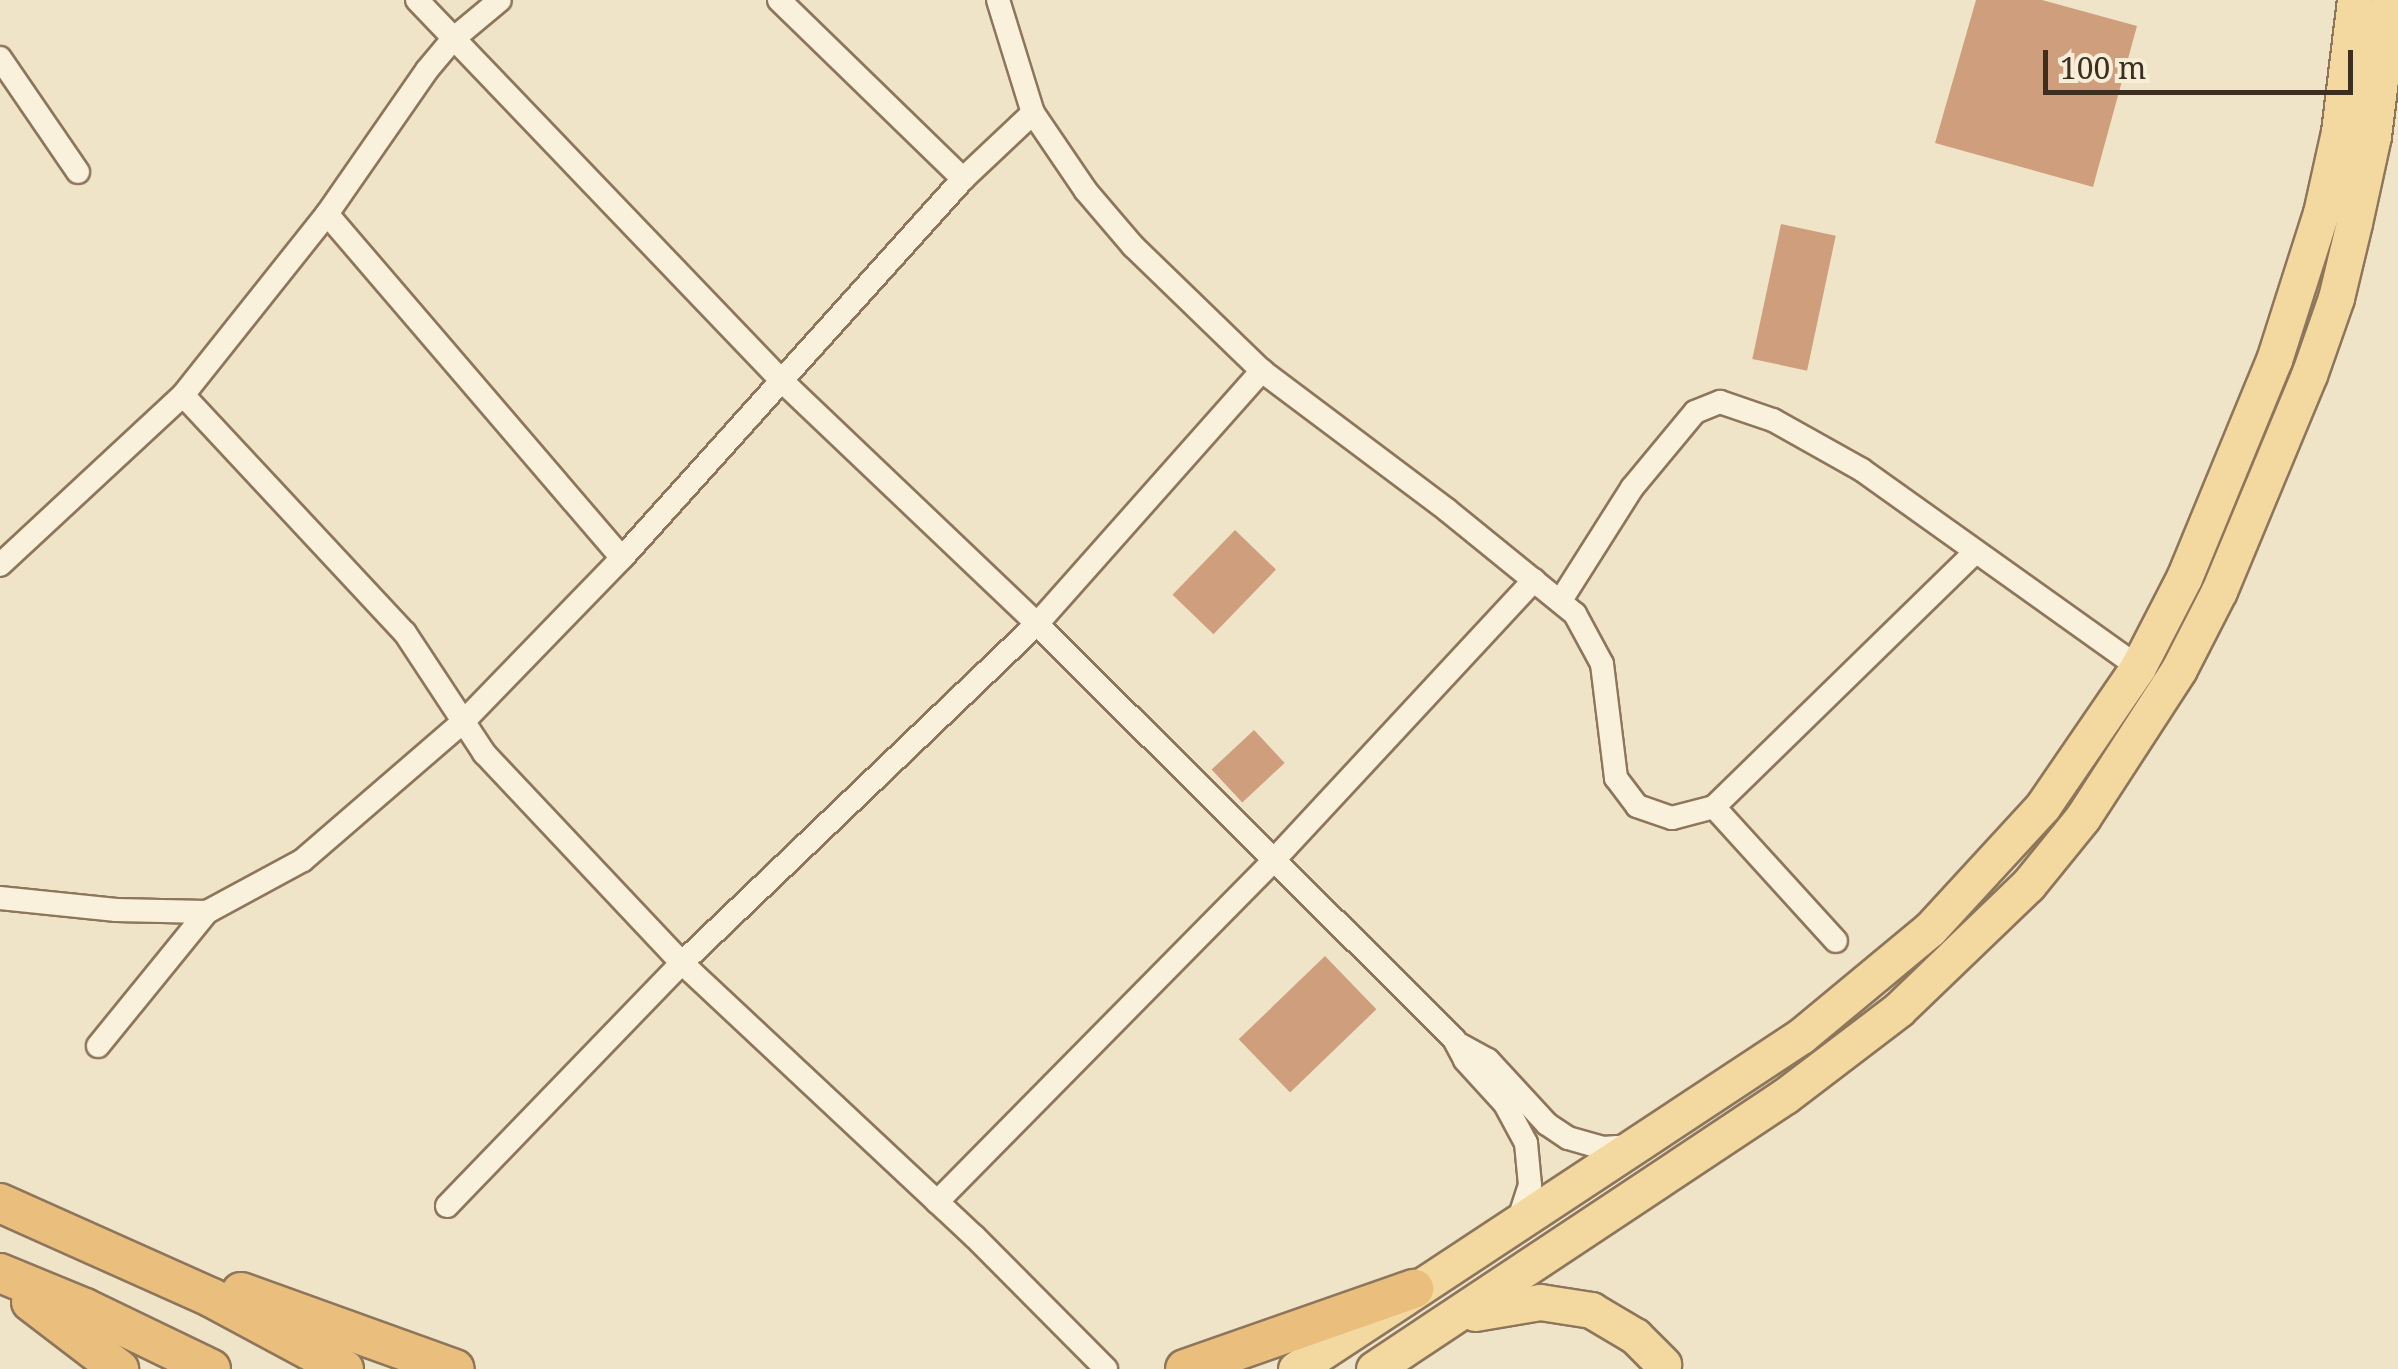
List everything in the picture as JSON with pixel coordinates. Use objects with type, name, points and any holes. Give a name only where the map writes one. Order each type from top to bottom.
[{"type":"highway","points":[[0,1203],[148,1267],[344,1369]]},
{"type":"highway","points":[[148,1267],[288,1307],[455,1369]]},
{"type":"highway","points":[[0,1277],[119,1369]]},
{"type":"highway","points":[[0,1277],[85,1308],[211,1369]]},
{"type":"highway","points":[[1185,1369],[1414,1289]]},
{"type":"main road","points":[[1296,1369],[1800,1036],[1930,929],[2043,806],[2138,667],[2184,578],[2300,288],[2339,132],[2355,0]]},
{"type":"main road","points":[[1374,1369],[1785,1096],[1899,1009],[2016,898],[2083,817],[2161,700],[2219,591],[2336,298],[2373,136],[2390,0]]},
{"type":"main road","points":[[2300,288],[2336,298]]},
{"type":"main road","points":[[1572,1190],[1593,1226]]},
{"type":"main road","points":[[1441,1324],[1518,1302],[1574,1306],[1619,1324],[1663,1364]]},
{"type":"street","points":[[417,0],[780,379],[1037,624],[1457,1042],[1488,1060],[1548,1124],[1568,1138],[1603,1148],[1640,1143]]},
{"type":"street","points":[[0,565],[183,395],[326,214],[452,40],[500,0]]},
{"type":"street","points":[[779,0],[962,179]]},
{"type":"street","points":[[998,0],[1033,114],[1086,191],[1133,246],[1262,371],[1561,600],[1586,629],[1602,664],[1612,761],[1624,793],[1637,806],[1672,818],[1691,817],[1714,807],[1975,552]]},
{"type":"street","points":[[0,58],[78,172]]},
{"type":"street","points":[[98,1046],[207,912],[303,860],[463,722],[622,558],[962,179],[1033,114]]},
{"type":"street","points":[[326,214],[622,558]]},
{"type":"street","points":[[446,1206],[682,963],[1037,624],[1262,371]]},
{"type":"street","points":[[183,395],[405,633],[484,753],[682,963],[1012,1272],[1081,1359],[1106,1369]]},
{"type":"street","points":[[1561,600],[1632,488],[1695,412],[1720,402],[1773,420],[1826,446],[2138,667]]},
{"type":"street","points":[[936,1202],[1274,860],[1534,580]]},
{"type":"street","points":[[1714,807],[1836,941]]},
{"type":"street","points":[[0,898],[116,910],[207,912]]},
{"type":"street","points":[[1457,1042],[1466,1060],[1505,1104],[1526,1143],[1530,1184],[1517,1224]]},
{"type":"building","points":[[1976,0],[2042,0],[2137,26],[2093,187],[1935,143]]},
{"type":"building","points":[[1781,224],[1836,236],[1807,371],[1752,359]]},
{"type":"building","points":[[1235,530],[1276,570],[1213,634],[1172,595]]},
{"type":"building","points":[[1254,730],[1285,763],[1242,802],[1212,770]]},
{"type":"building","points":[[1325,956],[1376,1009],[1290,1093],[1239,1039]]}]
